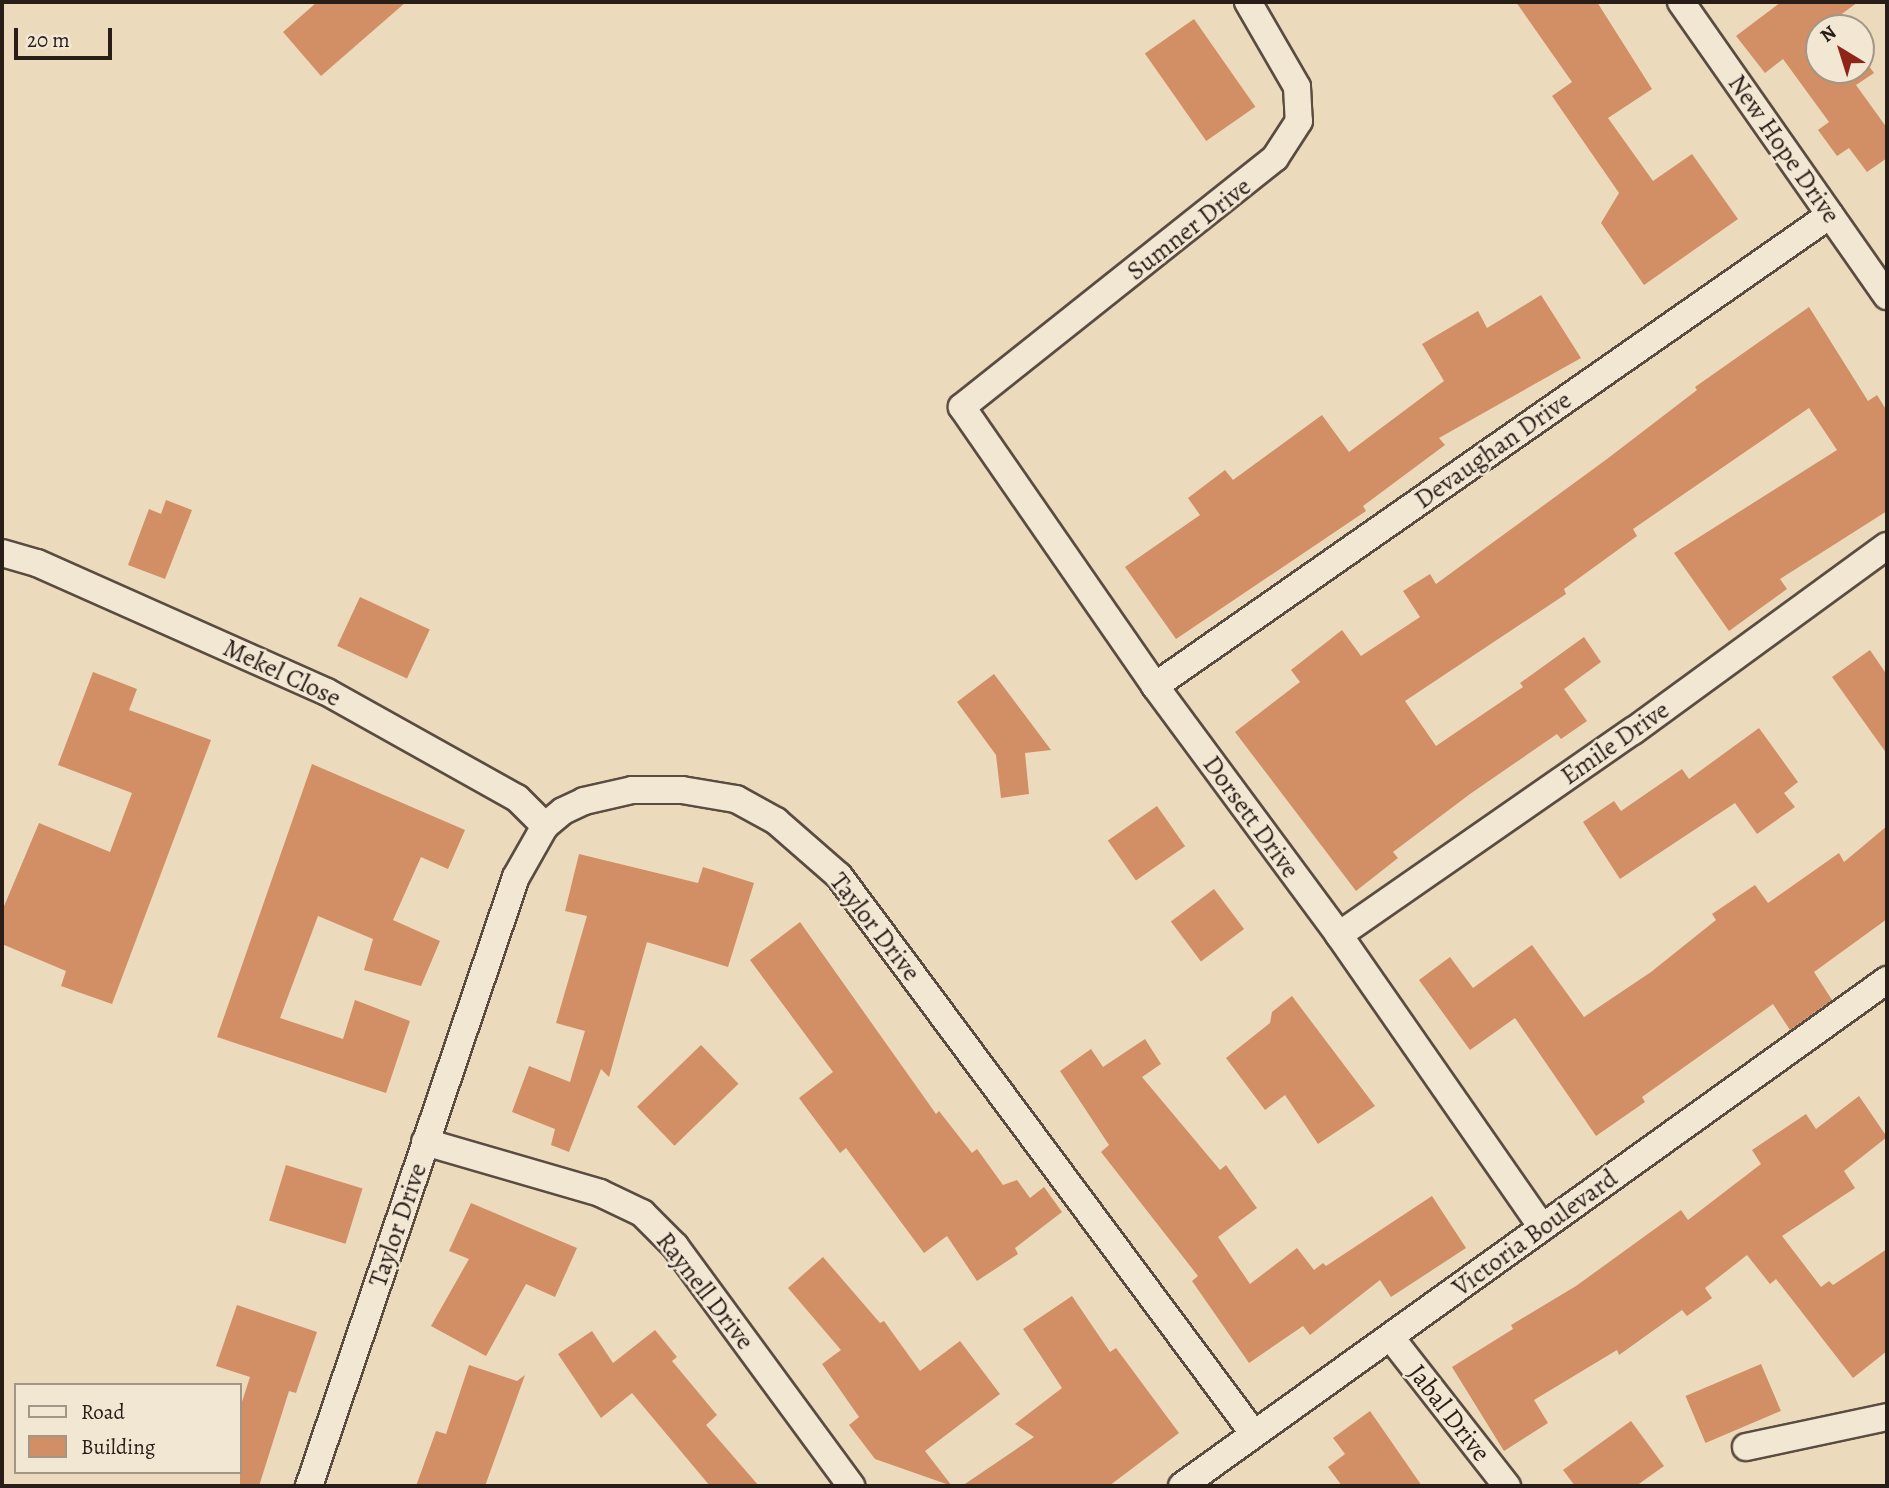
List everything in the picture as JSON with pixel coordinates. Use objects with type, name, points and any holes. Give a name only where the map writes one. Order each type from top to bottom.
[{"type":"street","name":"Sumner Drive","points":[[962,407],[1275,158],[1298,121],[1297,87],[1248,2]]},
{"type":"street","name":"New Hope Drive","points":[[1681,2],[1887,296]]},
{"type":"street","name":"Devaughan Drive","points":[[1155,686],[1830,215]]},
{"type":"street","name":"Dorsett Drive","points":[[962,407],[1155,686],[1339,935],[1542,1227]]},
{"type":"street","name":"Emile Drive","points":[[1339,935],[1633,731],[1887,546]]},
{"type":"street","name":"Mekel Close","points":[[2,553],[37,563],[327,692],[517,798],[545,826]]},
{"type":"street","name":"Taylor Drive","points":[[309,1486],[516,877],[545,826],[584,800],[632,790],[682,790],[736,799],[776,821],[839,876],[1254,1434]]},
{"type":"street","name":"Victoria Boulevard","points":[[1182,1486],[1392,1339],[1542,1227],[1887,980]]},
{"type":"street","name":"Raynell Drive","points":[[425,1142],[600,1193],[642,1213],[675,1246],[851,1486]]},
{"type":"street","name":"Jabal Drive","points":[[1392,1339],[1507,1486]]},
{"type":"street","points":[[1746,1447],[1887,1417]]},
{"type":"building","points":[[317,2],[406,2],[321,76],[283,32]]},
{"type":"building","points":[[1516,2],[1597,2],[1652,89],[1608,118],[1653,181],[1692,154],[1738,219],[1644,285],[1601,223],[1619,193],[1552,96],[1572,82]]},
{"type":"building","points":[[1781,2],[1858,2],[1842,14],[1805,14],[1805,84],[1858,84],[1887,128],[1887,158],[1867,172],[1849,148],[1837,156],[1818,130],[1829,122],[1783,59],[1765,73],[1736,36]]},
{"type":"building","points":[[1194,19],[1255,107],[1206,141],[1145,53]]},
{"type":"building","points":[[1541,295],[1581,358],[1439,438],[1445,445],[1363,506],[1366,511],[1176,639],[1125,567],[1200,515],[1188,498],[1225,470],[1233,480],[1322,415],[1349,452],[1444,381],[1422,344],[1478,311],[1487,328]]},
{"type":"building","points":[[1809,307],[1868,401],[1877,395],[1887,411],[1887,511],[1780,579],[1787,589],[1729,631],[1674,553],[1837,450],[1809,408],[1633,529],[1637,536],[1564,589],[1566,594],[1405,701],[1436,746],[1523,687],[1520,683],[1584,637],[1601,662],[1564,689],[1587,721],[1561,739],[1557,734],[1470,794],[1393,852],[1398,858],[1356,891],[1235,732],[1300,682],[1291,670],[1342,630],[1361,656],[1420,617],[1403,591],[1430,574],[1436,584],[1607,459],[1697,390],[1695,387]]},
{"type":"building","points":[[166,500],[192,510],[165,579],[128,565],[149,509],[161,514]]},
{"type":"building","points":[[360,597],[430,630],[407,678],[337,646]]},
{"type":"building","points":[[1870,650],[1887,675],[1887,754],[1832,677]]},
{"type":"building","points":[[93,672],[137,689],[129,710],[211,740],[112,1004],[61,986],[66,971],[2,944],[2,911],[39,823],[110,852],[132,793],[58,765]]},
{"type":"building","points":[[994,674],[1051,750],[1025,753],[1029,794],[1001,798],[996,755],[957,702]]},
{"type":"building","points":[[1759,728],[1798,782],[1784,793],[1795,807],[1757,834],[1735,803],[1620,879],[1583,822],[1614,801],[1621,811],[1682,769],[1689,779]]},
{"type":"building","points":[[312,764],[465,830],[448,869],[421,857],[393,920],[440,941],[421,986],[364,970],[373,939],[318,916],[280,1018],[343,1039],[355,1000],[410,1021],[386,1093],[217,1037]]},
{"type":"building","points":[[1157,806],[1185,846],[1136,881],[1108,840]]},
{"type":"building","points":[[1887,826],[1887,919],[1814,972],[1832,1000],[1790,1030],[1773,1004],[1642,1097],[1645,1102],[1596,1136],[1515,1018],[1470,1050],[1419,980],[1450,957],[1473,988],[1532,945],[1584,1017],[1651,972],[1716,920],[1712,914],[1755,885],[1768,903],[1839,853],[1844,862]]},
{"type":"building","points":[[579,854],[698,883],[703,867],[754,883],[728,967],[647,942],[609,1077],[601,1069],[569,1152],[551,1145],[555,1129],[512,1112],[529,1066],[570,1082],[585,1031],[556,1023],[587,916],[565,911]]},
{"type":"building","points":[[1214,889],[1244,929],[1201,961],[1171,921]]},
{"type":"building","points":[[800,922],[936,1114],[939,1111],[972,1153],[977,1149],[1003,1185],[1017,1180],[1030,1198],[1044,1187],[1062,1212],[1015,1248],[1018,1254],[977,1281],[947,1236],[924,1253],[846,1148],[840,1153],[799,1098],[833,1072],[750,960]]},
{"type":"building","points":[[1292,996],[1375,1106],[1318,1144],[1285,1095],[1265,1110],[1226,1058],[1270,1023],[1272,1012]]},
{"type":"building","points":[[1145,1039],[1161,1064],[1142,1077],[1220,1170],[1226,1165],[1257,1208],[1218,1237],[1250,1284],[1297,1248],[1314,1270],[1323,1263],[1326,1266],[1432,1196],[1466,1248],[1391,1297],[1380,1280],[1310,1335],[1303,1326],[1249,1363],[1192,1281],[1198,1276],[1101,1152],[1109,1145],[1060,1071],[1091,1049],[1103,1067]]},
{"type":"building","points":[[701,1045],[739,1084],[674,1146],[637,1107]]},
{"type":"building","points":[[1859,1096],[1887,1137],[1844,1171],[1855,1188],[1782,1236],[1821,1287],[1829,1281],[1833,1285],[1887,1249],[1887,1351],[1853,1378],[1776,1279],[1770,1284],[1747,1255],[1705,1288],[1712,1298],[1687,1316],[1682,1310],[1619,1355],[1617,1350],[1534,1400],[1548,1423],[1504,1451],[1452,1367],[1513,1329],[1511,1325],[1576,1286],[1681,1210],[1688,1220],[1761,1164],[1752,1150],[1806,1114],[1816,1129]]},
{"type":"building","points":[[286,1165],[363,1188],[346,1244],[269,1220]]},
{"type":"building","points":[[471,1203],[577,1248],[555,1297],[526,1284],[486,1356],[431,1326],[469,1259],[449,1251]]},
{"type":"building","points":[[823,1257],[880,1323],[884,1321],[920,1371],[960,1341],[1000,1394],[925,1451],[952,1486],[875,1459],[849,1425],[859,1417],[822,1364],[841,1350],[788,1288]]},
{"type":"building","points":[[1072,1296],[1110,1352],[1116,1348],[1179,1433],[1109,1486],[962,1486],[1034,1437],[1015,1424],[1062,1388],[1023,1329]]},
{"type":"building","points":[[237,1305],[317,1332],[296,1393],[289,1391],[259,1486],[240,1486],[242,1402],[250,1377],[216,1366]]},
{"type":"building","points":[[655,1330],[677,1357],[672,1361],[717,1415],[706,1425],[759,1486],[710,1486],[632,1393],[601,1418],[558,1354],[592,1331],[613,1363]]},
{"type":"building","points":[[1761,1364],[1781,1411],[1705,1443],[1686,1396]]},
{"type":"building","points":[[469,1365],[517,1381],[525,1375],[485,1486],[416,1486],[436,1431],[446,1434]]},
{"type":"building","points":[[1370,1411],[1422,1486],[1342,1486],[1328,1467],[1345,1454],[1333,1438]]},
{"type":"building","points":[[1631,1421],[1664,1466],[1636,1486],[1575,1486],[1563,1470]]}]
